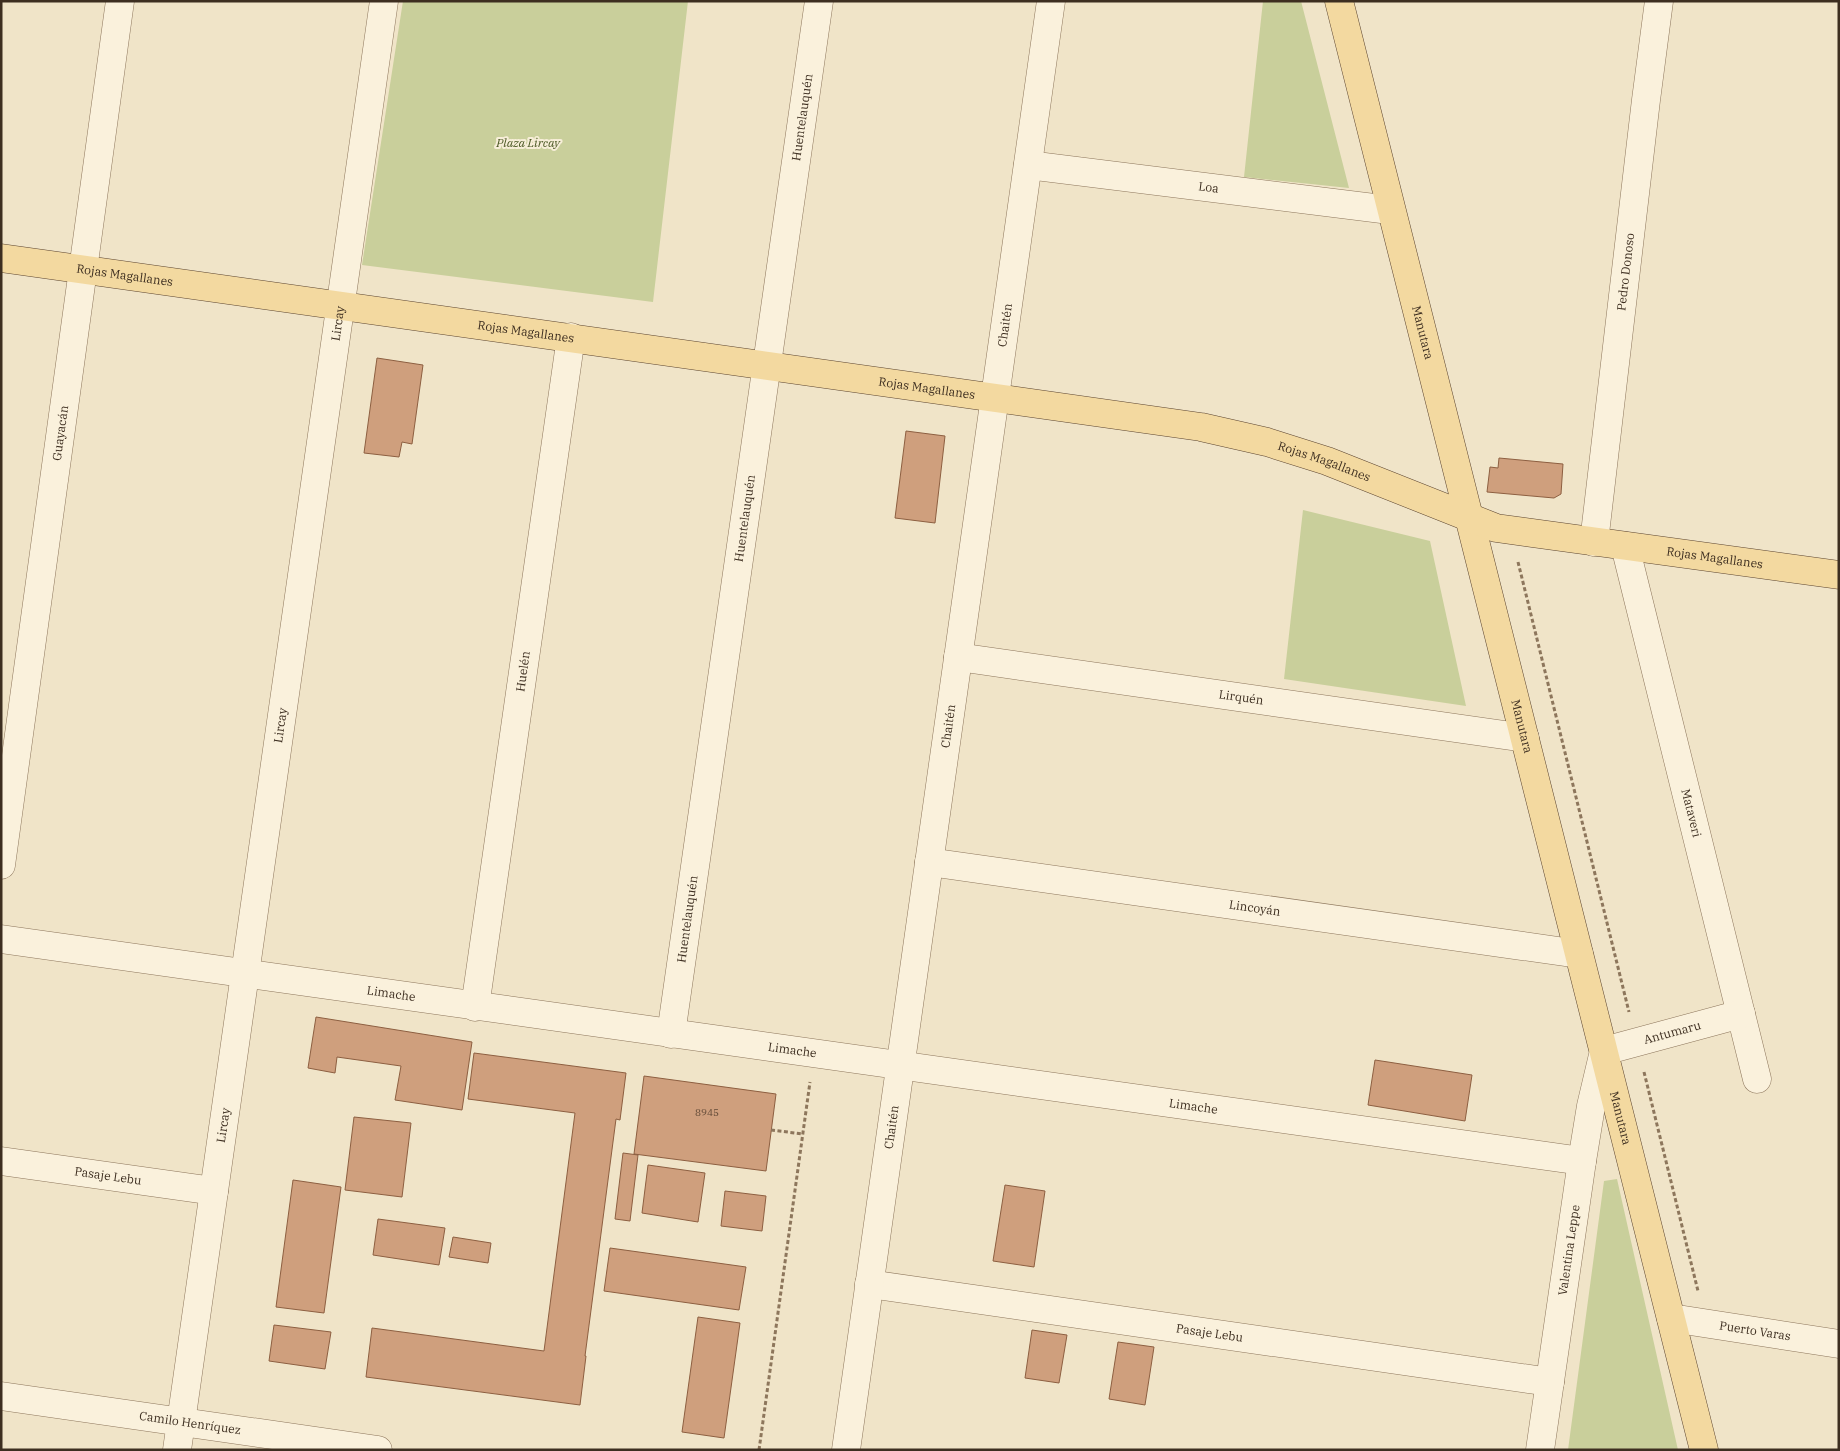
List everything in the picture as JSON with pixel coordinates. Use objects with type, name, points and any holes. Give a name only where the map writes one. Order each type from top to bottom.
[{"type":"main road","name":"Manutara","points":[[1339,1],[1390,210],[1704,1450]]},
{"type":"main road","name":"Rojas Magallanes","points":[[1,258],[1201,427],[1267,442],[1327,461],[1496,528],[1625,546],[1837,581]]},
{"type":"street","name":"Guayacán","points":[[1,865],[120,1]]},
{"type":"street","name":"Lircay","points":[[178,1450],[384,1]]},
{"type":"street","name":"Huentelauquén","points":[[671,1034],[819,1]]},
{"type":"street","name":"Chaitén","points":[[846,1450],[1051,1]]},
{"type":"street","name":"Pedro Donoso","points":[[1594,542],[1659,1]]},
{"type":"street","name":"Loa","points":[[1028,165],[1390,210]]},
{"type":"street","name":"Huelén","points":[[476,1006],[571,338]]},
{"type":"street","name":"Mataveri","points":[[1625,546],[1757,1080]]},
{"type":"street","name":"Lirquén","points":[[958,658],[1525,738]]},
{"type":"street","name":"Lincoyán","points":[[929,862],[1579,954]]},
{"type":"street","name":"Limache","points":[[1,940],[1582,1160]]},
{"type":"street","name":"Antumaru","points":[[1604,1051],[1741,1014]]},
{"type":"street","name":"Valentina Leppe","points":[[1540,1450],[1582,1160],[1591,1106],[1604,1051]]},
{"type":"street","name":"Pasaje Lebu","points":[[1,1161],[214,1191]]},
{"type":"street","name":"Pasaje Lebu","points":[[869,1284],[1550,1382]]},
{"type":"street","name":"Puerto Varas","points":[[1671,1318],[1839,1344]]},
{"type":"street","name":"Camilo Henríquez","points":[[1,1396],[378,1450]]},
{"type":"path","points":[[1512,530],[1516,556],[1706,1324]]},
{"type":"path","points":[[759,1450],[814,1054]]},
{"type":"path","points":[[771,1130],[803,1134]]},
{"type":"green space","name":"Plaza Lircay","points":[[403,1],[688,1],[653,302],[362,265]]},
{"type":"green space","points":[[1263,1],[1301,1],[1349,188],[1244,177]]},
{"type":"green space","points":[[1303,510],[1430,541],[1466,706],[1284,679]]},
{"type":"green space","points":[[1617,1179],[1678,1450],[1568,1450],[1604,1181]]},
{"type":"building","points":[[377,358],[423,365],[412,444],[402,442],[399,457],[364,453]]},
{"type":"building","points":[[906,431],[945,436],[935,523],[895,518]]},
{"type":"building","points":[[1499,458],[1563,464],[1561,494],[1554,498],[1487,492],[1490,467],[1498,468]]},
{"type":"building","points":[[316,1017],[472,1042],[462,1110],[395,1100],[401,1066],[337,1057],[335,1073],[308,1068]]},
{"type":"building","points":[[474,1053],[626,1073],[620,1120],[616,1119],[580,1405],[366,1377],[372,1328],[544,1351],[575,1113],[468,1099]]},
{"type":"building","points":[[1375,1060],[1472,1075],[1465,1121],[1368,1105]]},
{"type":"building","points":[[644,1076],[776,1094],[766,1171],[634,1154]]},
{"type":"building","points":[[354,1117],[411,1123],[402,1197],[345,1190]]},
{"type":"building","points":[[623,1153],[638,1155],[630,1221],[615,1219]]},
{"type":"building","points":[[648,1165],[705,1173],[698,1222],[642,1213]]},
{"type":"building","points":[[293,1180],[341,1187],[324,1313],[276,1307]]},
{"type":"building","points":[[1005,1185],[1045,1191],[1034,1267],[993,1261]]},
{"type":"building","points":[[725,1191],[766,1196],[762,1231],[721,1226]]},
{"type":"building","points":[[378,1219],[445,1228],[439,1265],[373,1255]]},
{"type":"building","points":[[453,1237],[491,1243],[488,1263],[449,1257]]},
{"type":"building","points":[[610,1248],[746,1267],[739,1310],[604,1291]]},
{"type":"building","points":[[698,1317],[740,1323],[724,1438],[682,1432]]},
{"type":"building","points":[[274,1325],[331,1332],[325,1369],[269,1361]]},
{"type":"building","points":[[1032,1330],[1067,1335],[1059,1383],[1025,1378]]},
{"type":"building","points":[[1118,1342],[1154,1347],[1145,1405],[1109,1399]]}]
